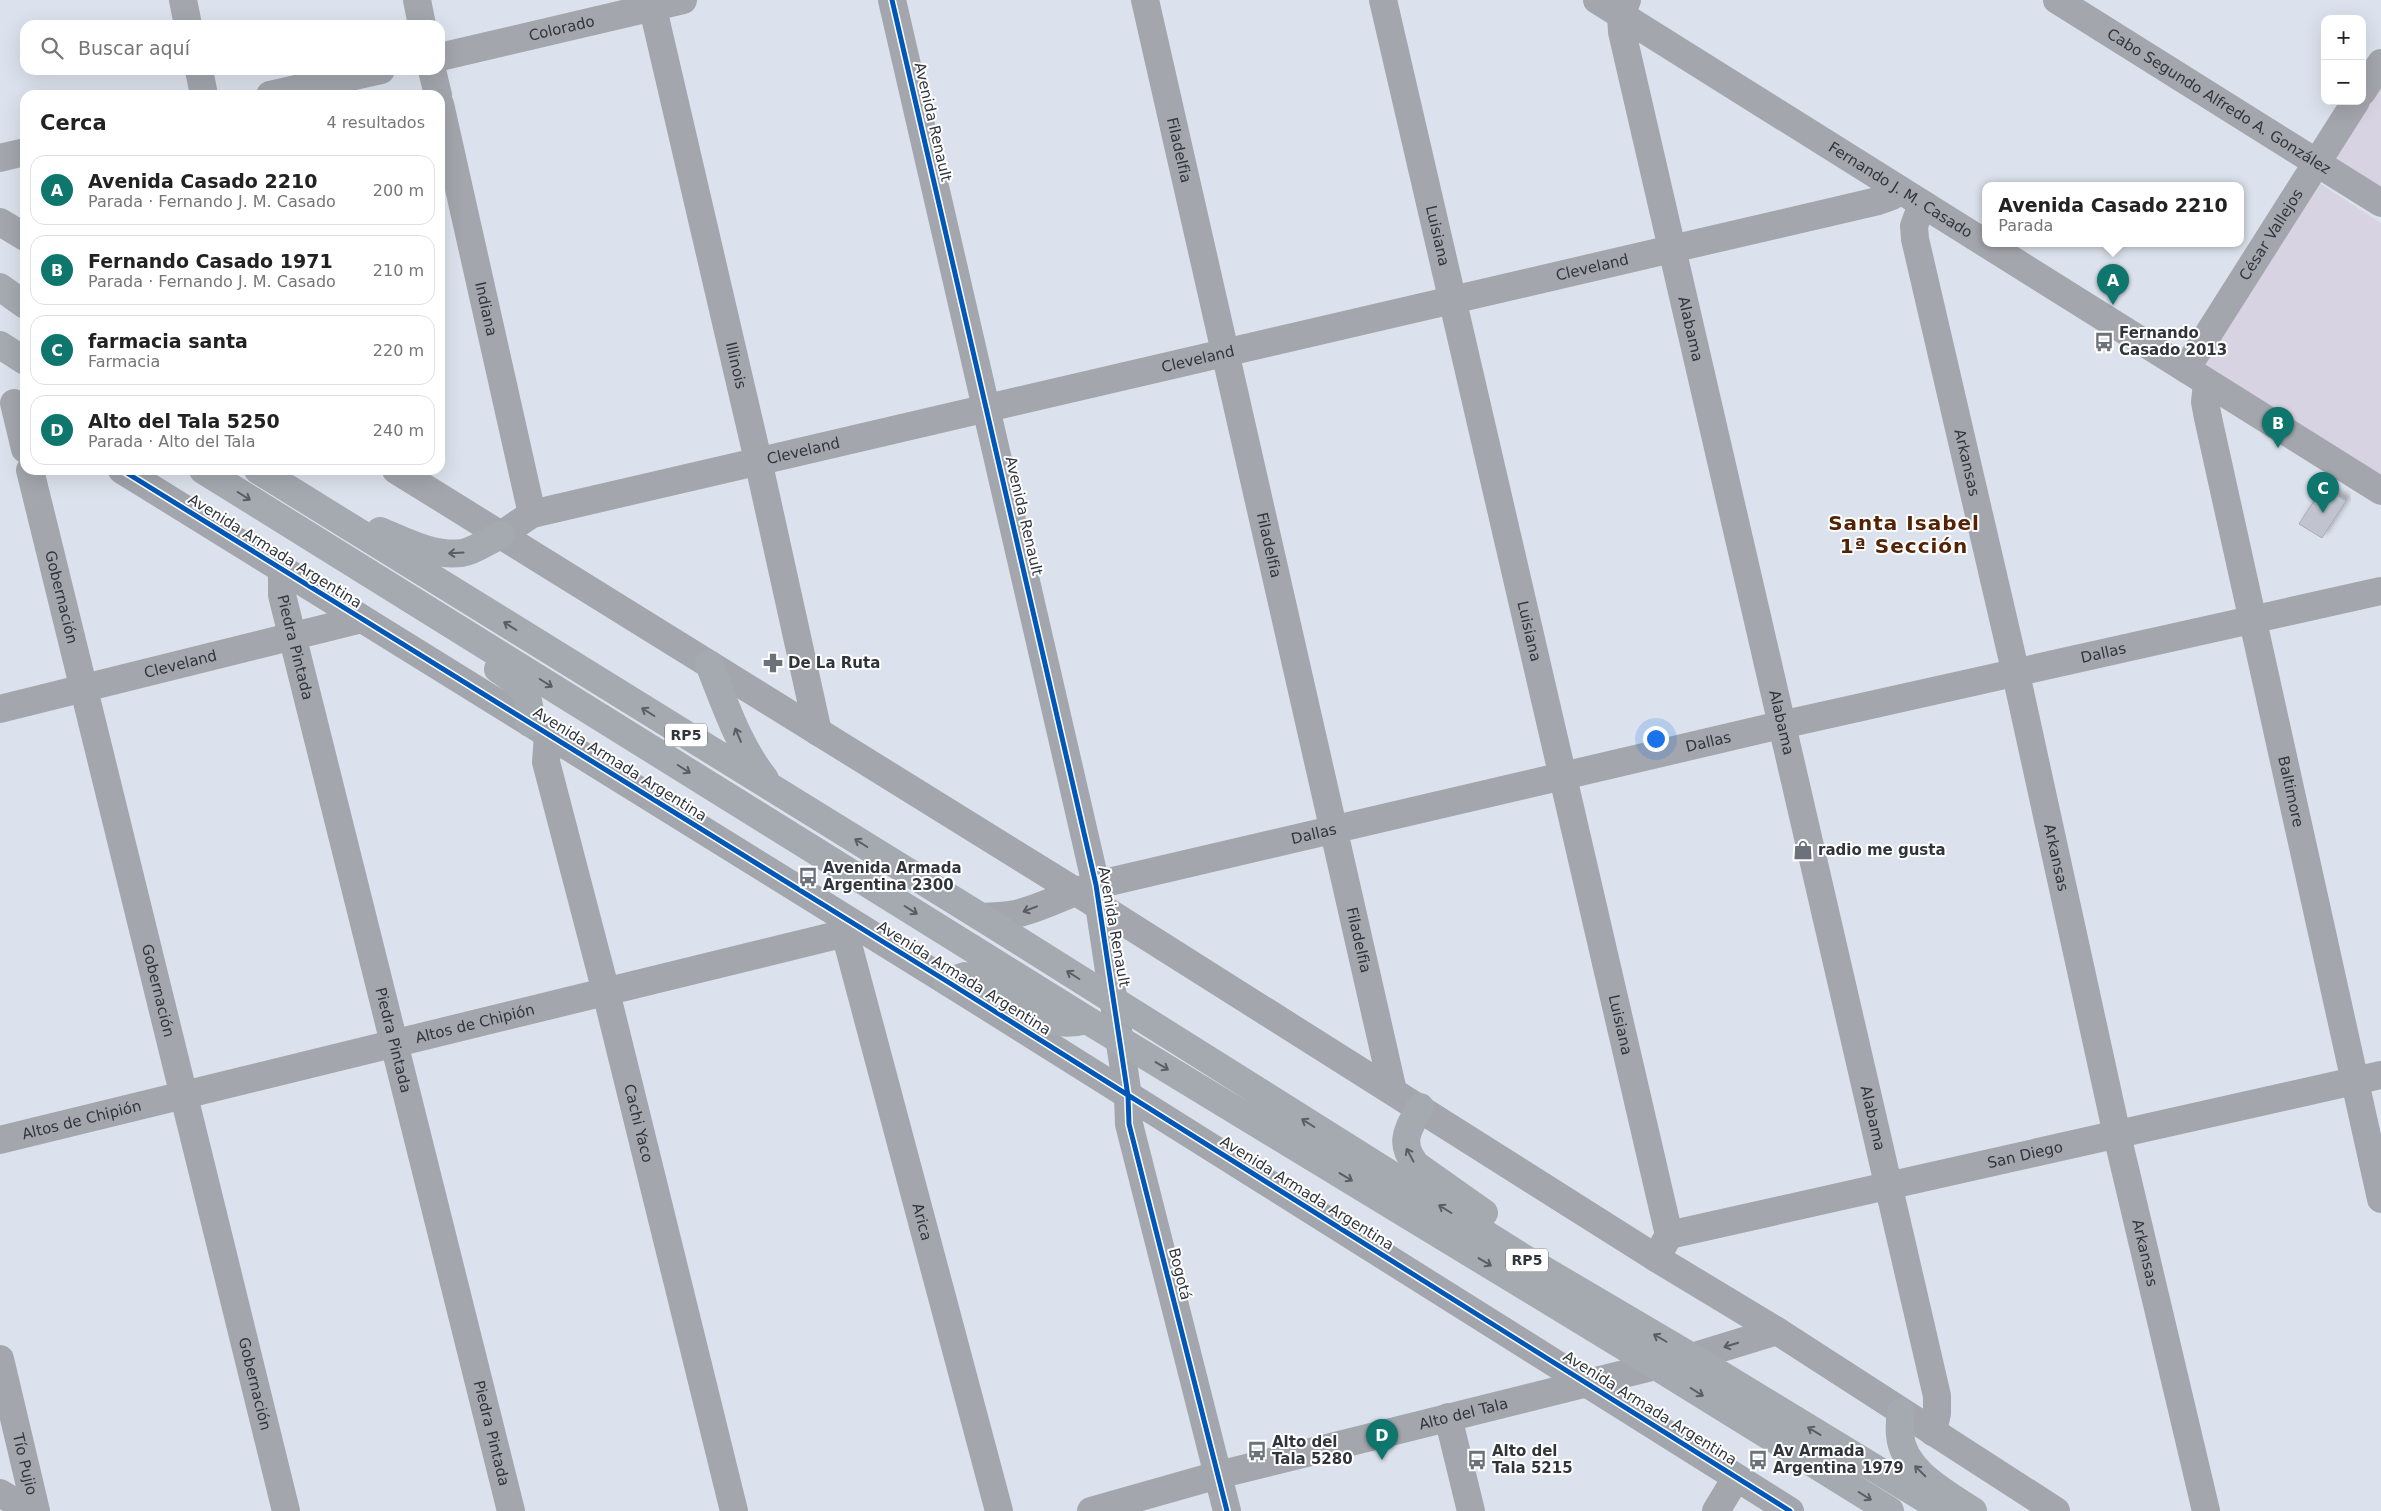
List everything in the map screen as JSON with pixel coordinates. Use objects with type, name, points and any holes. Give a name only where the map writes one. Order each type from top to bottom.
[{"type":"main road","points":[[0,287],[20,301]]},
{"type":"main road","points":[[0,309],[20,322]]},
{"type":"main road","points":[[0,345],[20,357]]},
{"type":"main road","name":"Avenida Armada Argentina","points":[[211,475],[1087,1020],[1656,1366],[1890,1511]]},
{"type":"main road","name":"RP5","points":[[266,475],[981,917],[1522,1257],[1692,1357],[1945,1511]]},
{"type":"main road","points":[[342,522],[377,530],[433,551],[448,553],[464,553],[501,535]]},
{"type":"main road","points":[[375,576],[421,618],[513,678],[524,691],[539,729]]},
{"type":"main road","points":[[709,664],[740,740],[751,761],[774,790]]},
{"type":"main road","points":[[948,982],[965,976],[1036,1018],[1059,1024],[1087,1020]]},
{"type":"main road","points":[[1420,1108],[1406,1133],[1406,1147],[1410,1156],[1416,1164],[1507,1231],[1522,1257]]},
{"type":"main road","points":[[1901,1412],[1899,1434],[1902,1448],[1913,1464],[1937,1487],[1973,1511]]},
{"type":"street","points":[[182,0],[187,20]]},
{"type":"street","points":[[417,0],[421,20]]},
{"type":"street","name":"Colorado","points":[[445,56],[652,3],[682,0]]},
{"type":"street","name":"Avenida Renault","points":[[892,0],[986,408],[1114,1001],[1120,1040]]},
{"type":"street","name":"Filadelfia","points":[[1145,0],[1393,1091]]},
{"type":"street","name":"Luisiana","points":[[1383,0],[1563,775],[1663,1247]]},
{"type":"street","name":"Fernando J. M. Casado","points":[[1597,0],[1624,7],[1896,188],[1982,242]]},
{"type":"street","name":"Cabo Segundo Alfredo A. González","points":[[2057,0],[2381,203]]},
{"type":"street","name":"Illinois","points":[[652,3],[758,460],[818,732]]},
{"type":"street","name":"Alabama","points":[[1624,7],[1622,32],[1937,1396],[1937,1413],[1932,1432]]},
{"type":"street","points":[[2366,86],[2381,63]]},
{"type":"street","points":[[199,75],[203,90]]},
{"type":"street","points":[[292,90],[359,75]]},
{"type":"street","points":[[433,75],[437,90]]},
{"type":"street","name":"César Vallejos","points":[[2196,376],[2317,163],[2353,105]]},
{"type":"street","name":"Indiana","points":[[445,126],[532,514]]},
{"type":"street","points":[[0,158],[20,153]]},
{"type":"street","name":"Cleveland","points":[[501,535],[532,514],[1878,201],[1892,196],[1896,188]]},
{"type":"street","name":"Arkansas","points":[[1922,204],[1914,226],[1915,239],[2016,674],[2117,1135],[2206,1511]]},
{"type":"street","points":[[0,222],[20,234]]},
{"type":"street","name":"Fernando J. M. Casado","points":[[1990,247],[2381,491]]},
{"type":"street","name":"Baltimore","points":[[2196,376],[2205,402],[2381,1199]]},
{"type":"street","points":[[13,402],[20,429]]},
{"type":"street","name":"Gobernación","points":[[31,475],[286,1511]]},
{"type":"street","name":"Avenida Armada Argentina","points":[[130,475],[539,729],[854,931],[948,982],[1790,1511]]},
{"type":"street","points":[[404,475],[818,732],[1090,894],[1420,1108],[1663,1247],[1777,1331],[2056,1511]]},
{"type":"street","name":"Piedra Pintada","points":[[282,569],[282,595],[294,636],[511,1511]]},
{"type":"street","name":"Dallas","points":[[981,917],[1024,912],[1335,830],[1563,775],[2016,674],[2252,618],[2381,592]]},
{"type":"street","name":"Cleveland","points":[[0,709],[362,619]]},
{"type":"street","name":"Cachi Yaco","points":[[539,729],[734,1511]]},
{"type":"street","name":"Altos de Chipión","points":[[0,1140],[854,931]]},
{"type":"street","name":"Arica","points":[[854,931],[999,1511]]},
{"type":"street","name":"Bogotá","points":[[1120,1040],[1128,1096],[1129,1124],[1227,1511]]},
{"type":"street","name":"San Diego","points":[[1663,1247],[1889,1187],[2381,1075]]},
{"type":"street","name":"Alto del Tala","points":[[1091,1511],[1218,1475],[1692,1357],[1777,1331]]},
{"type":"street","name":"Tío Pujio","points":[[0,1359],[36,1511]]},
{"type":"street","points":[[1448,1418],[1472,1511]]},
{"type":"street","points":[[1716,1511],[1736,1478]]},
{"type":"street","points":[[0,1493],[30,1511]]},
{"type":"shaded area","points":[[2381,85],[2381,188],[2335,159]]},
{"type":"shaded area","points":[[2319,183],[2381,223],[2381,481],[2202,366]]},
{"type":"building","points":[[2323,487],[2346,501],[2322,538],[2299,524]]},
{"type":"cycle path","points":[[892,0],[1096,885],[1128,1096],[1129,1124],[1227,1511]]},
{"type":"cycle path","points":[[130,475],[948,982],[1790,1511]]},
{"type":"place","name":"Avenida Casado 2210","points":[[2113,305]]},
{"type":"place","name":"Fernando Casado 2013","points":[[2104,342]]},
{"type":"place","name":"Fernando Casado 1971","points":[[2278,448]]},
{"type":"place","name":"farmacia santa","points":[[2323,513]]},
{"type":"place","name":"De La Ruta","points":[[773,663]]},
{"type":"place","name":"radio me gusta","points":[[1803,850]]},
{"type":"place","name":"Avenida Armada Argentina 2300","points":[[808,877]]},
{"type":"place","name":"Alto del Tala 5280","points":[[1257,1451]]},
{"type":"place","name":"Alto del Tala 5250","points":[[1382,1460]]},
{"type":"place","name":"Alto del Tala 5215","points":[[1477,1460]]},
{"type":"place","name":"Av Armada Argentina 1979","points":[[1758,1460]]},
{"type":"district","name":"Santa Isabel 1ª Sección","points":[[1904,534]]}]
